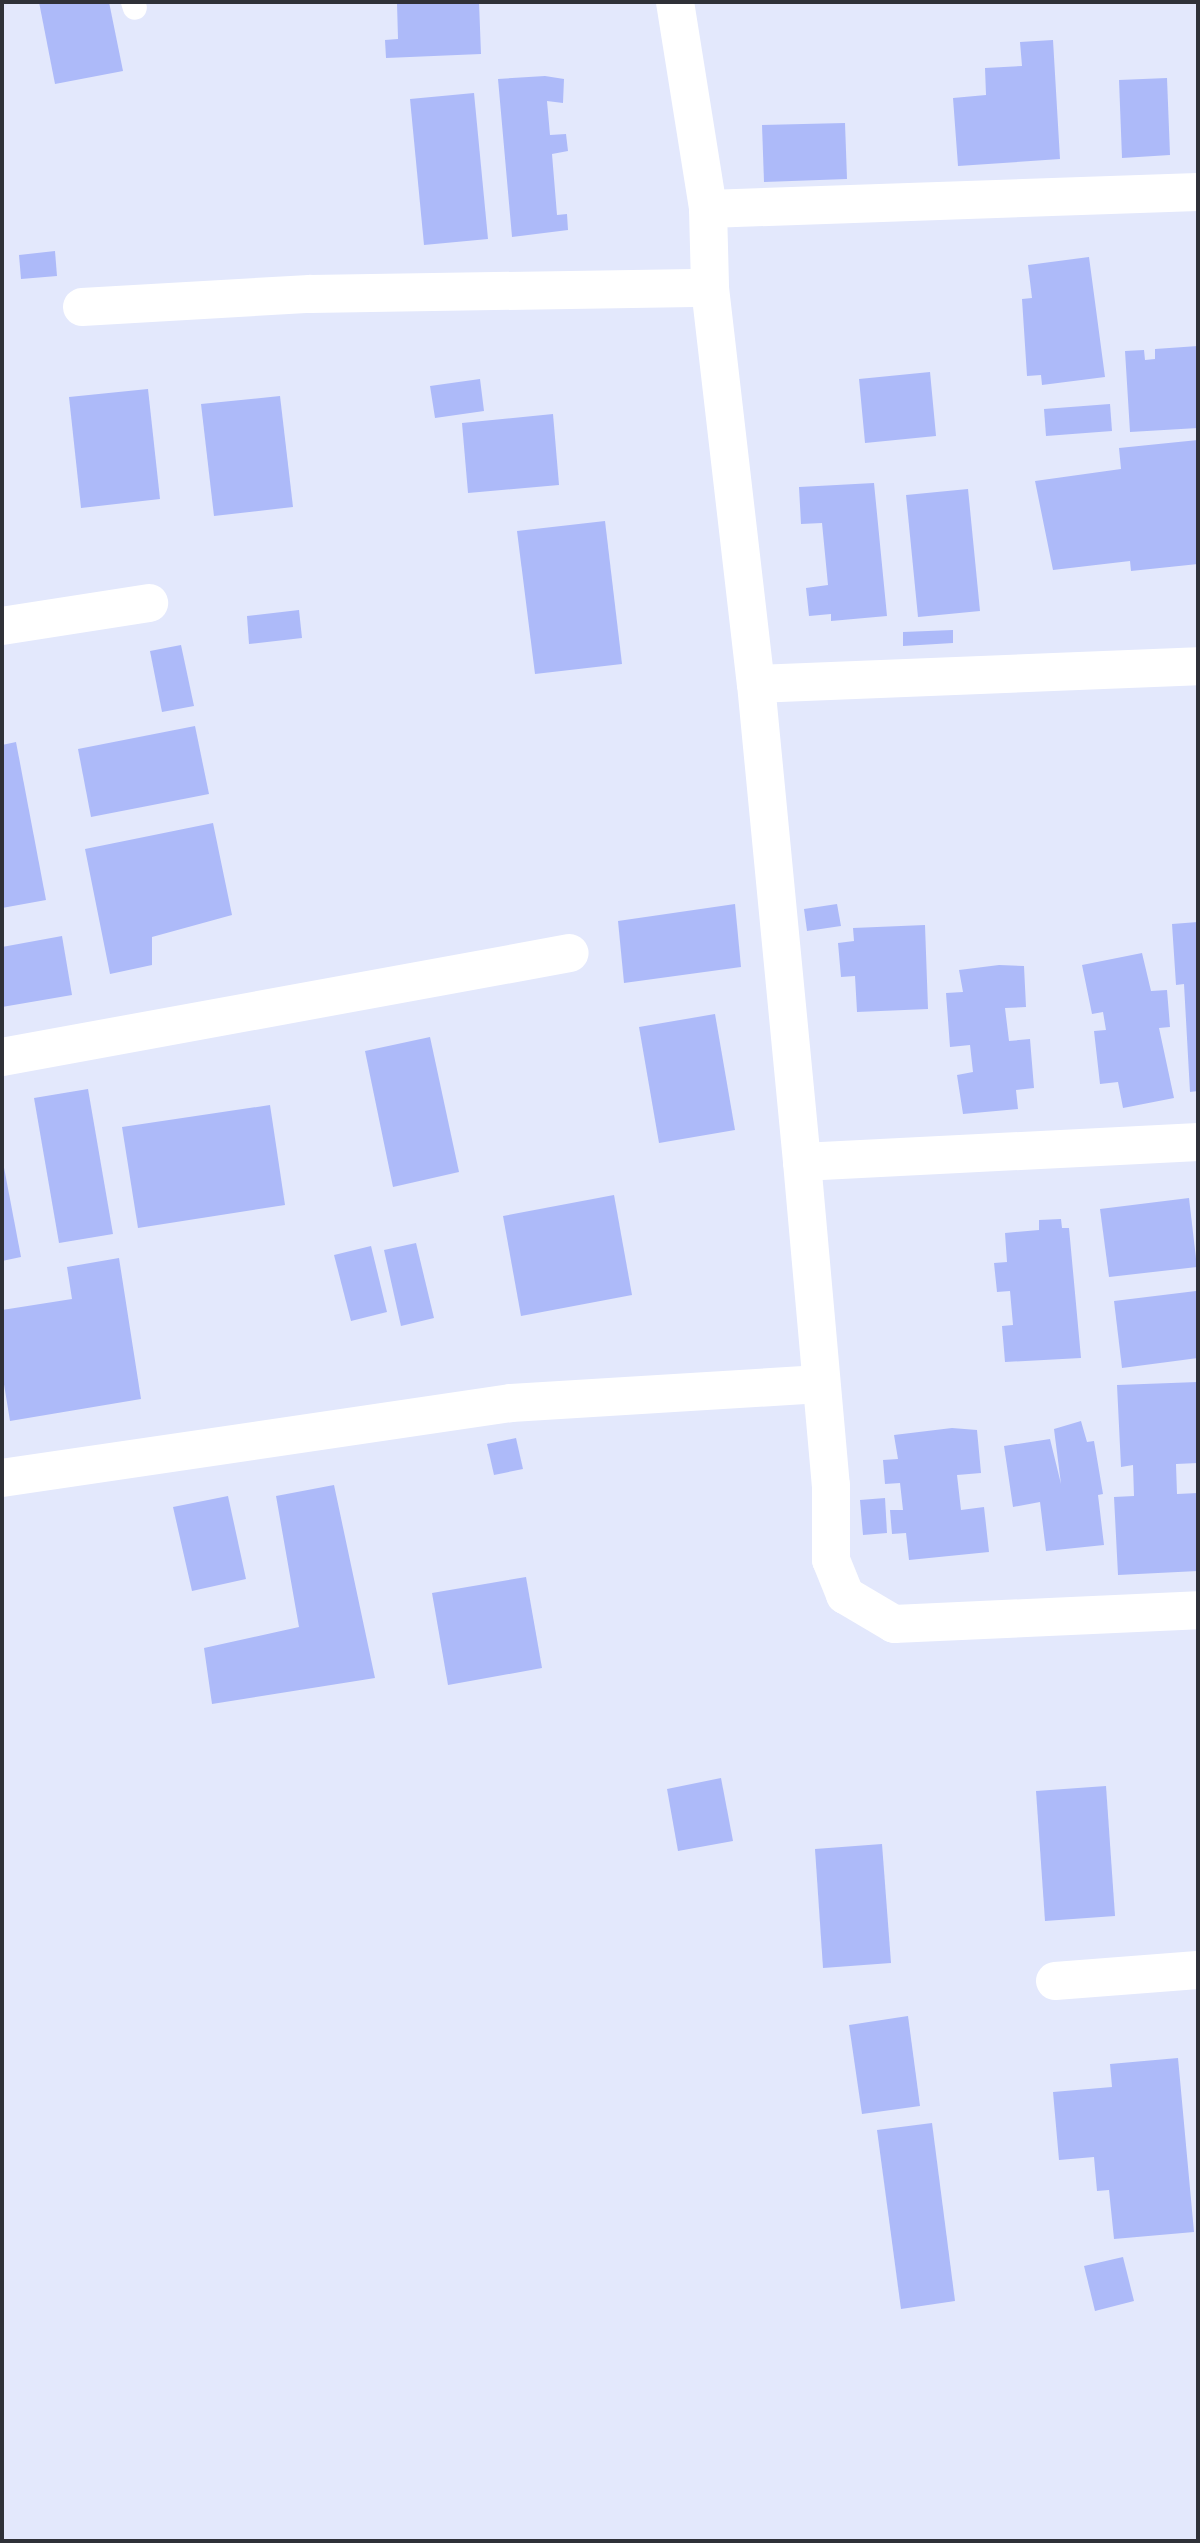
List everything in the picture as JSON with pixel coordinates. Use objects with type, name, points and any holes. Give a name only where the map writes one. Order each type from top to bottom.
[{"type":"street","points":[[675,2],[708,209],[710,288],[756,684],[831,1485],[831,1560],[845,1595],[894,1624],[1198,1610]]},
{"type":"street","points":[[708,209],[1198,192]]},
{"type":"street","points":[[82,307],[310,294],[710,288]]},
{"type":"street","points":[[2,626],[149,603]]},
{"type":"street","points":[[756,684],[1198,666]]},
{"type":"street","points":[[2,1057],[570,953]]},
{"type":"street","points":[[802,1162],[1198,1142]]},
{"type":"street","points":[[2,1478],[511,1403],[820,1384]]},
{"type":"street","points":[[1055,1981],[1198,1970]]},
{"type":"building","points":[[39,2],[109,2],[123,71],[55,84]]},
{"type":"building","points":[[479,2],[481,54],[386,58],[385,40],[398,39],[397,3]]},
{"type":"building","points":[[1053,40],[1060,159],[958,166],[953,98],[986,95],[985,68],[1022,66],[1020,42]]},
{"type":"building","points":[[545,76],[564,79],[563,103],[547,101],[550,135],[566,134],[568,151],[552,154],[557,215],[567,214],[568,230],[512,237],[498,79]]},
{"type":"building","points":[[1167,78],[1170,155],[1122,158],[1119,80]]},
{"type":"building","points":[[474,93],[488,239],[424,245],[410,99]]},
{"type":"building","points":[[845,123],[847,179],[764,182],[762,125]]},
{"type":"building","points":[[55,251],[57,276],[21,279],[19,255]]},
{"type":"building","points":[[1089,257],[1105,377],[1042,385],[1041,375],[1027,376],[1022,299],[1032,298],[1028,265]]},
{"type":"building","points":[[1198,346],[1198,428],[1130,432],[1125,351],[1144,350],[1145,360],[1155,359],[1155,349]]},
{"type":"building","points":[[930,372],[936,436],[865,443],[859,379]]},
{"type":"building","points":[[480,379],[484,411],[435,418],[430,386]]},
{"type":"building","points":[[148,389],[160,499],[81,508],[69,397]]},
{"type":"building","points":[[280,396],[293,507],[214,516],[201,404]]},
{"type":"building","points":[[1110,404],[1112,431],[1046,436],[1044,409]]},
{"type":"building","points":[[553,414],[559,485],[468,493],[462,423]]},
{"type":"building","points":[[1198,440],[1198,564],[1131,571],[1130,561],[1053,570],[1035,481],[1121,469],[1119,448]]},
{"type":"building","points":[[874,483],[887,616],[831,621],[831,614],[809,616],[806,588],[828,585],[822,523],[801,524],[799,487]]},
{"type":"building","points":[[968,489],[980,611],[918,617],[906,495]]},
{"type":"building","points":[[605,521],[622,664],[535,674],[517,531]]},
{"type":"building","points":[[299,610],[302,638],[249,644],[247,616]]},
{"type":"building","points":[[953,630],[953,643],[903,646],[903,632]]},
{"type":"building","points":[[181,645],[194,706],[162,712],[150,651]]},
{"type":"building","points":[[195,726],[209,794],[91,817],[78,749]]},
{"type":"building","points":[[16,742],[46,900],[2,908],[2,745]]},
{"type":"building","points":[[213,823],[232,915],[152,937],[152,965],[110,974],[85,849]]},
{"type":"building","points":[[735,904],[741,967],[624,983],[618,921]]},
{"type":"building","points":[[837,904],[841,926],[807,931],[804,909]]},
{"type":"building","points":[[1198,922],[1198,1091],[1190,1092],[1184,984],[1176,985],[1172,924]]},
{"type":"building","points":[[925,925],[928,1009],[857,1012],[855,976],[841,977],[838,943],[854,941],[853,928]]},
{"type":"building","points":[[62,936],[72,995],[2,1007],[2,947]]},
{"type":"building","points":[[1142,953],[1151,991],[1167,990],[1170,1027],[1159,1028],[1174,1098],[1123,1108],[1118,1082],[1100,1084],[1094,1031],[1106,1030],[1103,1012],[1092,1014],[1082,965]]},
{"type":"building","points":[[999,965],[1024,966],[1026,1007],[1005,1008],[1009,1041],[1030,1039],[1034,1088],[1016,1090],[1018,1109],[963,1114],[957,1075],[973,1072],[970,1045],[950,1047],[946,993],[963,992],[959,970]]},
{"type":"building","points":[[715,1014],[735,1130],[659,1143],[639,1027]]},
{"type":"building","points":[[430,1037],[459,1172],[393,1187],[365,1051]]},
{"type":"building","points":[[88,1089],[113,1234],[59,1243],[34,1098]]},
{"type":"building","points":[[270,1105],[285,1205],[138,1228],[122,1127]]},
{"type":"building","points":[[2,1157],[21,1257],[2,1261]]},
{"type":"building","points":[[614,1195],[632,1295],[521,1316],[503,1216]]},
{"type":"building","points":[[1189,1198],[1197,1267],[1109,1277],[1100,1209]]},
{"type":"building","points":[[1061,1219],[1062,1228],[1069,1228],[1081,1358],[1005,1362],[1002,1326],[1013,1325],[1010,1291],[997,1292],[994,1263],[1007,1262],[1005,1233],[1039,1230],[1039,1220]]},
{"type":"building","points":[[416,1243],[434,1318],[401,1326],[384,1250]]},
{"type":"building","points":[[371,1246],[387,1312],[351,1321],[334,1255]]},
{"type":"building","points":[[119,1258],[141,1399],[10,1421],[2,1372],[2,1310],[72,1299],[67,1267]]},
{"type":"building","points":[[1196,1291],[1198,1358],[1122,1368],[1114,1301]]},
{"type":"building","points":[[1198,1382],[1198,1463],[1176,1464],[1177,1494],[1198,1493],[1198,1571],[1118,1575],[1114,1497],[1134,1496],[1133,1465],[1121,1467],[1117,1385]]},
{"type":"building","points":[[1081,1421],[1087,1442],[1094,1441],[1103,1494],[1098,1495],[1104,1545],[1046,1551],[1040,1502],[1013,1507],[1004,1446],[1050,1439],[1061,1484],[1054,1429]]},
{"type":"building","points":[[952,1428],[977,1430],[981,1473],[957,1475],[961,1510],[984,1507],[989,1552],[909,1560],[906,1533],[892,1534],[890,1510],[903,1510],[900,1483],[885,1484],[883,1460],[898,1459],[894,1435]]},
{"type":"building","points":[[516,1438],[523,1469],[494,1475],[487,1444]]},
{"type":"building","points":[[334,1485],[375,1678],[212,1704],[204,1648],[299,1627],[276,1496]]},
{"type":"building","points":[[228,1496],[246,1579],[192,1591],[173,1507]]},
{"type":"building","points":[[885,1498],[887,1533],[863,1535],[860,1500]]},
{"type":"building","points":[[526,1577],[542,1668],[448,1685],[432,1593]]},
{"type":"building","points":[[721,1778],[733,1841],[678,1851],[667,1789]]},
{"type":"building","points":[[1106,1786],[1115,1916],[1045,1921],[1036,1791]]},
{"type":"building","points":[[882,1844],[891,1963],[823,1968],[815,1849]]},
{"type":"building","points":[[908,2016],[920,2106],[862,2114],[849,2025]]},
{"type":"building","points":[[1178,2058],[1194,2232],[1114,2239],[1109,2190],[1097,2191],[1094,2157],[1059,2160],[1053,2092],[1112,2087],[1110,2064]]},
{"type":"building","points":[[932,2123],[955,2301],[901,2309],[877,2130]]},
{"type":"building","points":[[1123,2257],[1134,2301],[1095,2311],[1084,2266]]}]
